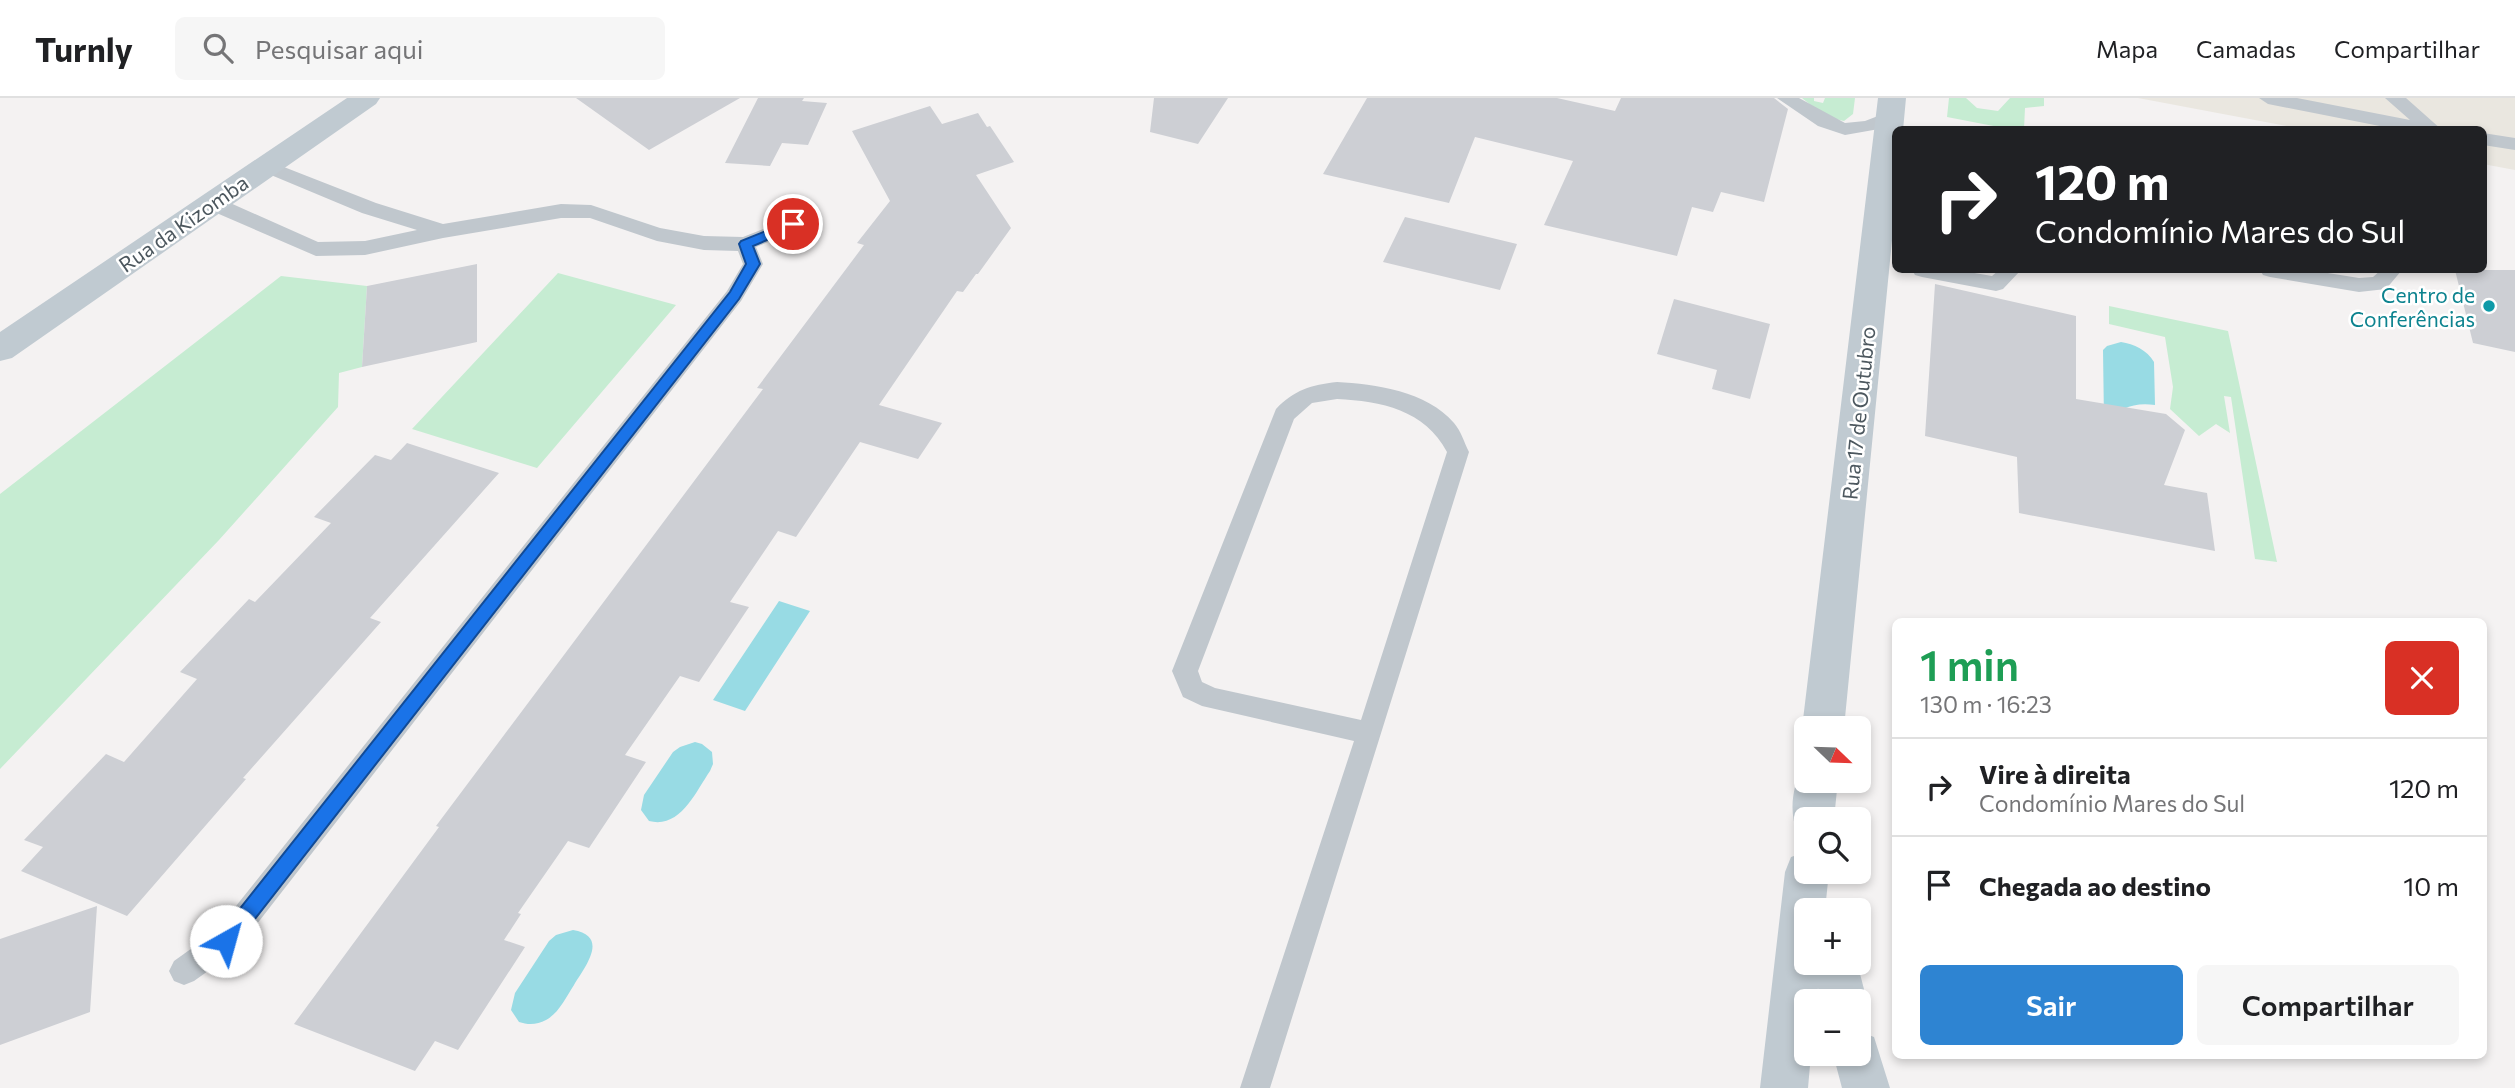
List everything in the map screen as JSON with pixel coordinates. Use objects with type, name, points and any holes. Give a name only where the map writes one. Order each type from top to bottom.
[{"type":"main road","name":"Rua da Kizomba","points":[[0,349],[366,98]]},
{"type":"main road","name":"Rua 17 de Outubro","points":[[1825,716],[1885,261],[1892,146]]},
{"type":"main road","points":[[1784,1088],[1808,884]]},
{"type":"main road","points":[[1860,1066],[1866,1088]]},
{"type":"lane","points":[[1786,98],[1826,125],[1847,131],[1869,127],[1892,129]]},
{"type":"lane","points":[[2267,98],[2412,126]]},
{"type":"lane","points":[[2336,98],[2343,98]]},
{"type":"lane","points":[[2394,98],[2428,126]]},
{"type":"lane","points":[[2487,140],[2515,144]]},
{"type":"lane","points":[[266,166],[369,208],[443,231]]},
{"type":"lane","points":[[212,203],[316,249],[365,248],[443,231],[561,211],[591,212],[657,234],[704,243],[745,244],[793,224]]},
{"type":"lane","points":[[184,971],[226,941],[734,296],[753,264],[745,244]]},
{"type":"lane","points":[[1938,273],[1996,284],[2008,273]]},
{"type":"lane","points":[[2288,273],[2359,285],[2379,284],[2389,273]]},
{"type":"lane","points":[[1255,1088],[1370,733],[1458,452],[1445,427],[1423,411],[1373,393],[1325,391],[1303,397],[1284,415],[1185,671],[1192,689],[1212,698],[1370,733]]},
{"type":"shaded area","points":[[2138,98],[2515,98],[2515,170],[2487,165],[2487,126],[2287,126]]},
{"type":"green space","points":[[1802,98],[1814,98],[1814,101],[1823,103],[1825,98],[1855,98],[1853,114],[1844,121],[1831,118]]},
{"type":"green space","points":[[1949,98],[1966,98],[1977,108],[1998,111],[2010,98],[2044,98],[2044,106],[2025,108],[2024,126],[1994,126],[1947,117]]},
{"type":"green space","points":[[558,273],[676,305],[537,468],[412,429]]},
{"type":"green space","points":[[281,276],[367,286],[362,367],[339,373],[338,407],[219,540],[0,769],[0,494]]},
{"type":"green space","points":[[2109,306],[2228,331],[2277,562],[2255,559],[2231,397],[2224,396],[2230,433],[2216,424],[2199,436],[2170,409],[2173,387],[2165,337],[2109,324]]},
{"type":"water","points":[[2121,342],[2140,348],[2154,362],[2155,405],[2128,407],[2104,421],[2103,350]]},
{"type":"water","points":[[779,601],[810,611],[745,711],[713,700]]},
{"type":"water","points":[[695,742],[712,752],[713,764],[710,771],[692,799],[678,814],[670,820],[649,821],[641,810],[644,795],[673,752]]},
{"type":"water","points":[[573,930],[584,933],[592,945],[592,953],[584,970],[551,1017],[536,1024],[519,1022],[511,1010],[515,993],[549,941],[556,935]]},
{"type":"building","points":[[576,98],[740,98],[649,150]]},
{"type":"building","points":[[758,98],[804,98],[802,101],[827,103],[808,145],[782,143],[770,166],[725,163]]},
{"type":"building","points":[[1154,98],[1228,98],[1198,144],[1150,132]]},
{"type":"building","points":[[1367,98],[1557,98],[1615,111],[1621,98],[1774,98],[1788,109],[1764,202],[1721,192],[1713,212],[1692,207],[1677,256],[1544,225],[1573,161],[1475,137],[1449,203],[1323,174]]},
{"type":"building","points":[[930,106],[942,124],[978,113],[1014,162],[976,175],[1011,228],[963,292],[957,291],[879,405],[942,423],[918,459],[860,442],[796,537],[778,531],[730,602],[749,607],[699,682],[680,676],[625,755],[646,762],[589,848],[568,841],[518,913],[521,914],[504,940],[525,947],[458,1050],[435,1041],[415,1071],[294,1024],[439,827],[436,826],[763,389],[757,388],[864,245],[857,243],[890,201],[852,131]]},
{"type":"building","points":[[1405,217],[1517,244],[1500,290],[1383,262]]},
{"type":"building","points":[[477,264],[477,342],[362,367],[367,286]]},
{"type":"building","name":"Centro de Conferências","points":[[2515,270],[2515,352],[2473,343],[2456,273]]},
{"type":"building","points":[[1935,284],[2076,316],[2076,399],[2166,414],[2185,430],[2164,485],[2207,493],[2215,551],[2019,513],[2017,457],[1925,436]]},
{"type":"building","points":[[1674,299],[1770,324],[1750,399],[1712,389],[1717,370],[1657,354]]},
{"type":"building","points":[[407,443],[499,473],[370,618],[381,622],[243,778],[246,779],[127,916],[21,871],[43,847],[24,840],[106,754],[124,762],[197,679],[180,672],[249,599],[255,602],[331,523],[314,517],[375,455],[391,460]]},
{"type":"building","points":[[97,906],[90,1012],[0,1045],[0,939]]},
{"type":"place","name":"Centro de Conferências","points":[[2489,306]]},
{"type":"route","points":[[226,941],[734,296],[753,264],[745,244],[793,224]]}]
